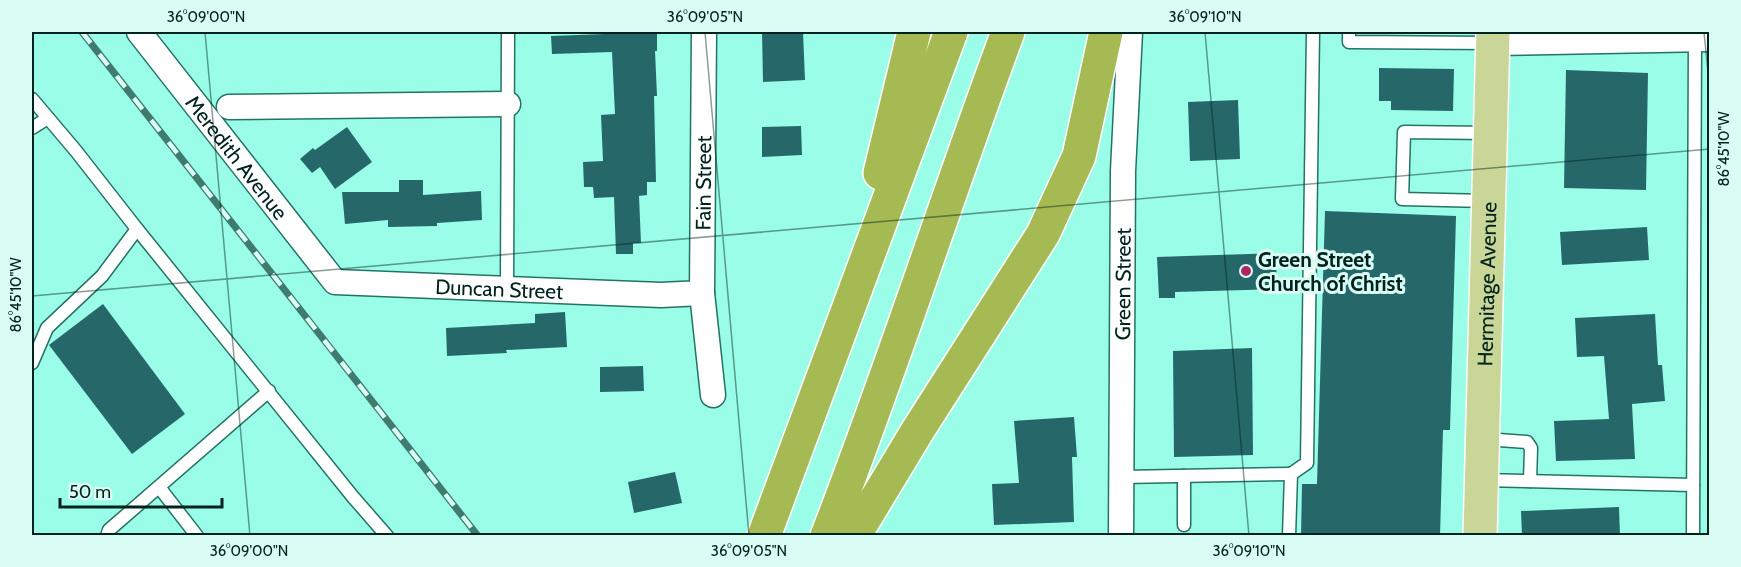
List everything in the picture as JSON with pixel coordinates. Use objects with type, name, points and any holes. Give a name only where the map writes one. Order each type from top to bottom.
[{"type":"highway","points":[[843,325],[914,32]]},
{"type":"highway","points":[[764,536],[951,32]]},
{"type":"highway","points":[[827,536],[858,456],[955,176],[1008,32]]},
{"type":"highway","points":[[854,536],[918,430],[1043,234],[1078,156],[1106,32]]},
{"type":"main road","name":"Hermitage Avenue","points":[[1480,536],[1493,37]]},
{"type":"street","name":"Meredith Avenue","points":[[140,32],[335,282]]},
{"type":"street","name":"Fain Street","points":[[704,32],[702,293],[713,395]]},
{"type":"street","name":"Green Street","points":[[1121,536],[1123,171],[1130,32]]},
{"type":"street","points":[[1493,37],[1700,37]]},
{"type":"street","points":[[229,107],[508,104]]},
{"type":"street","name":"Duncan Street","points":[[335,282],[661,295],[702,293]]},
{"type":"lane","points":[[507,289],[508,32]]},
{"type":"lane","points":[[1122,477],[1291,474],[1307,463],[1313,32]]},
{"type":"lane","points":[[1349,32],[1349,42],[1493,37]]},
{"type":"lane","points":[[1693,536],[1700,37]]},
{"type":"lane","points":[[32,99],[387,536]]},
{"type":"lane","points":[[32,129],[48,118]]},
{"type":"lane","points":[[1489,201],[1402,200],[1404,132],[1490,133]]},
{"type":"lane","points":[[32,363],[46,328],[102,276],[137,229]]},
{"type":"lane","points":[[107,536],[109,530],[269,391]]},
{"type":"lane","points":[[1482,439],[1527,442],[1531,448],[1530,481]]},
{"type":"lane","points":[[1289,536],[1291,474]]},
{"type":"lane","points":[[1184,476],[1184,525]]},
{"type":"lane","points":[[1481,480],[1693,485]]},
{"type":"lane","points":[[159,487],[197,536]]},
{"type":"building","points":[[657,32],[657,51],[655,51],[657,96],[654,96],[656,182],[647,182],[647,195],[639,196],[641,243],[633,243],[633,254],[616,254],[614,197],[594,198],[593,187],[584,187],[583,162],[603,161],[601,115],[615,114],[612,52],[552,54],[551,36]]},
{"type":"building","points":[[762,32],[803,32],[805,80],[763,82]]},
{"type":"building","points":[[1379,68],[1454,69],[1453,111],[1391,110],[1391,101],[1379,101]]},
{"type":"building","points":[[1566,70],[1648,73],[1646,190],[1564,188]]},
{"type":"building","points":[[1238,100],[1240,159],[1190,161],[1188,102]]},
{"type":"building","points":[[801,126],[802,155],[762,157],[762,127]]},
{"type":"building","points":[[347,127],[372,162],[335,189],[320,167],[312,173],[300,159]]},
{"type":"building","points":[[399,180],[423,180],[423,195],[481,191],[482,220],[437,223],[437,226],[388,227],[388,220],[345,224],[342,192],[399,192]]},
{"type":"building","points":[[1325,211],[1456,216],[1450,430],[1443,430],[1440,536],[1301,536],[1302,484],[1317,484]]},
{"type":"building","points":[[1647,227],[1649,260],[1562,265],[1560,232]]},
{"type":"building","points":[[1276,253],[1277,289],[1175,292],[1175,298],[1159,298],[1157,257]]},
{"type":"building","points":[[103,304],[185,414],[132,454],[49,345]]},
{"type":"building","points":[[565,312],[567,347],[447,356],[446,328],[535,323],[535,314]]},
{"type":"building","points":[[1655,314],[1658,365],[1662,365],[1665,401],[1632,404],[1635,459],[1556,461],[1554,421],[1609,419],[1604,356],[1577,357],[1575,318]]},
{"type":"building","points":[[1252,348],[1253,455],[1174,457],[1173,351]]},
{"type":"building","points":[[643,366],[644,391],[600,392],[600,367]]},
{"type":"building","points":[[1074,417],[1077,457],[1072,457],[1074,522],[994,525],[992,484],[1019,483],[1014,421]]},
{"type":"building","points":[[675,472],[682,503],[634,513],[628,482]]},
{"type":"building","points":[[1619,507],[1620,536],[1522,536],[1521,511]]},
{"type":"railway","points":[[82,32],[478,536]]},
{"type":"place","name":"Green Street Church of Christ","points":[[1246,271]]}]
